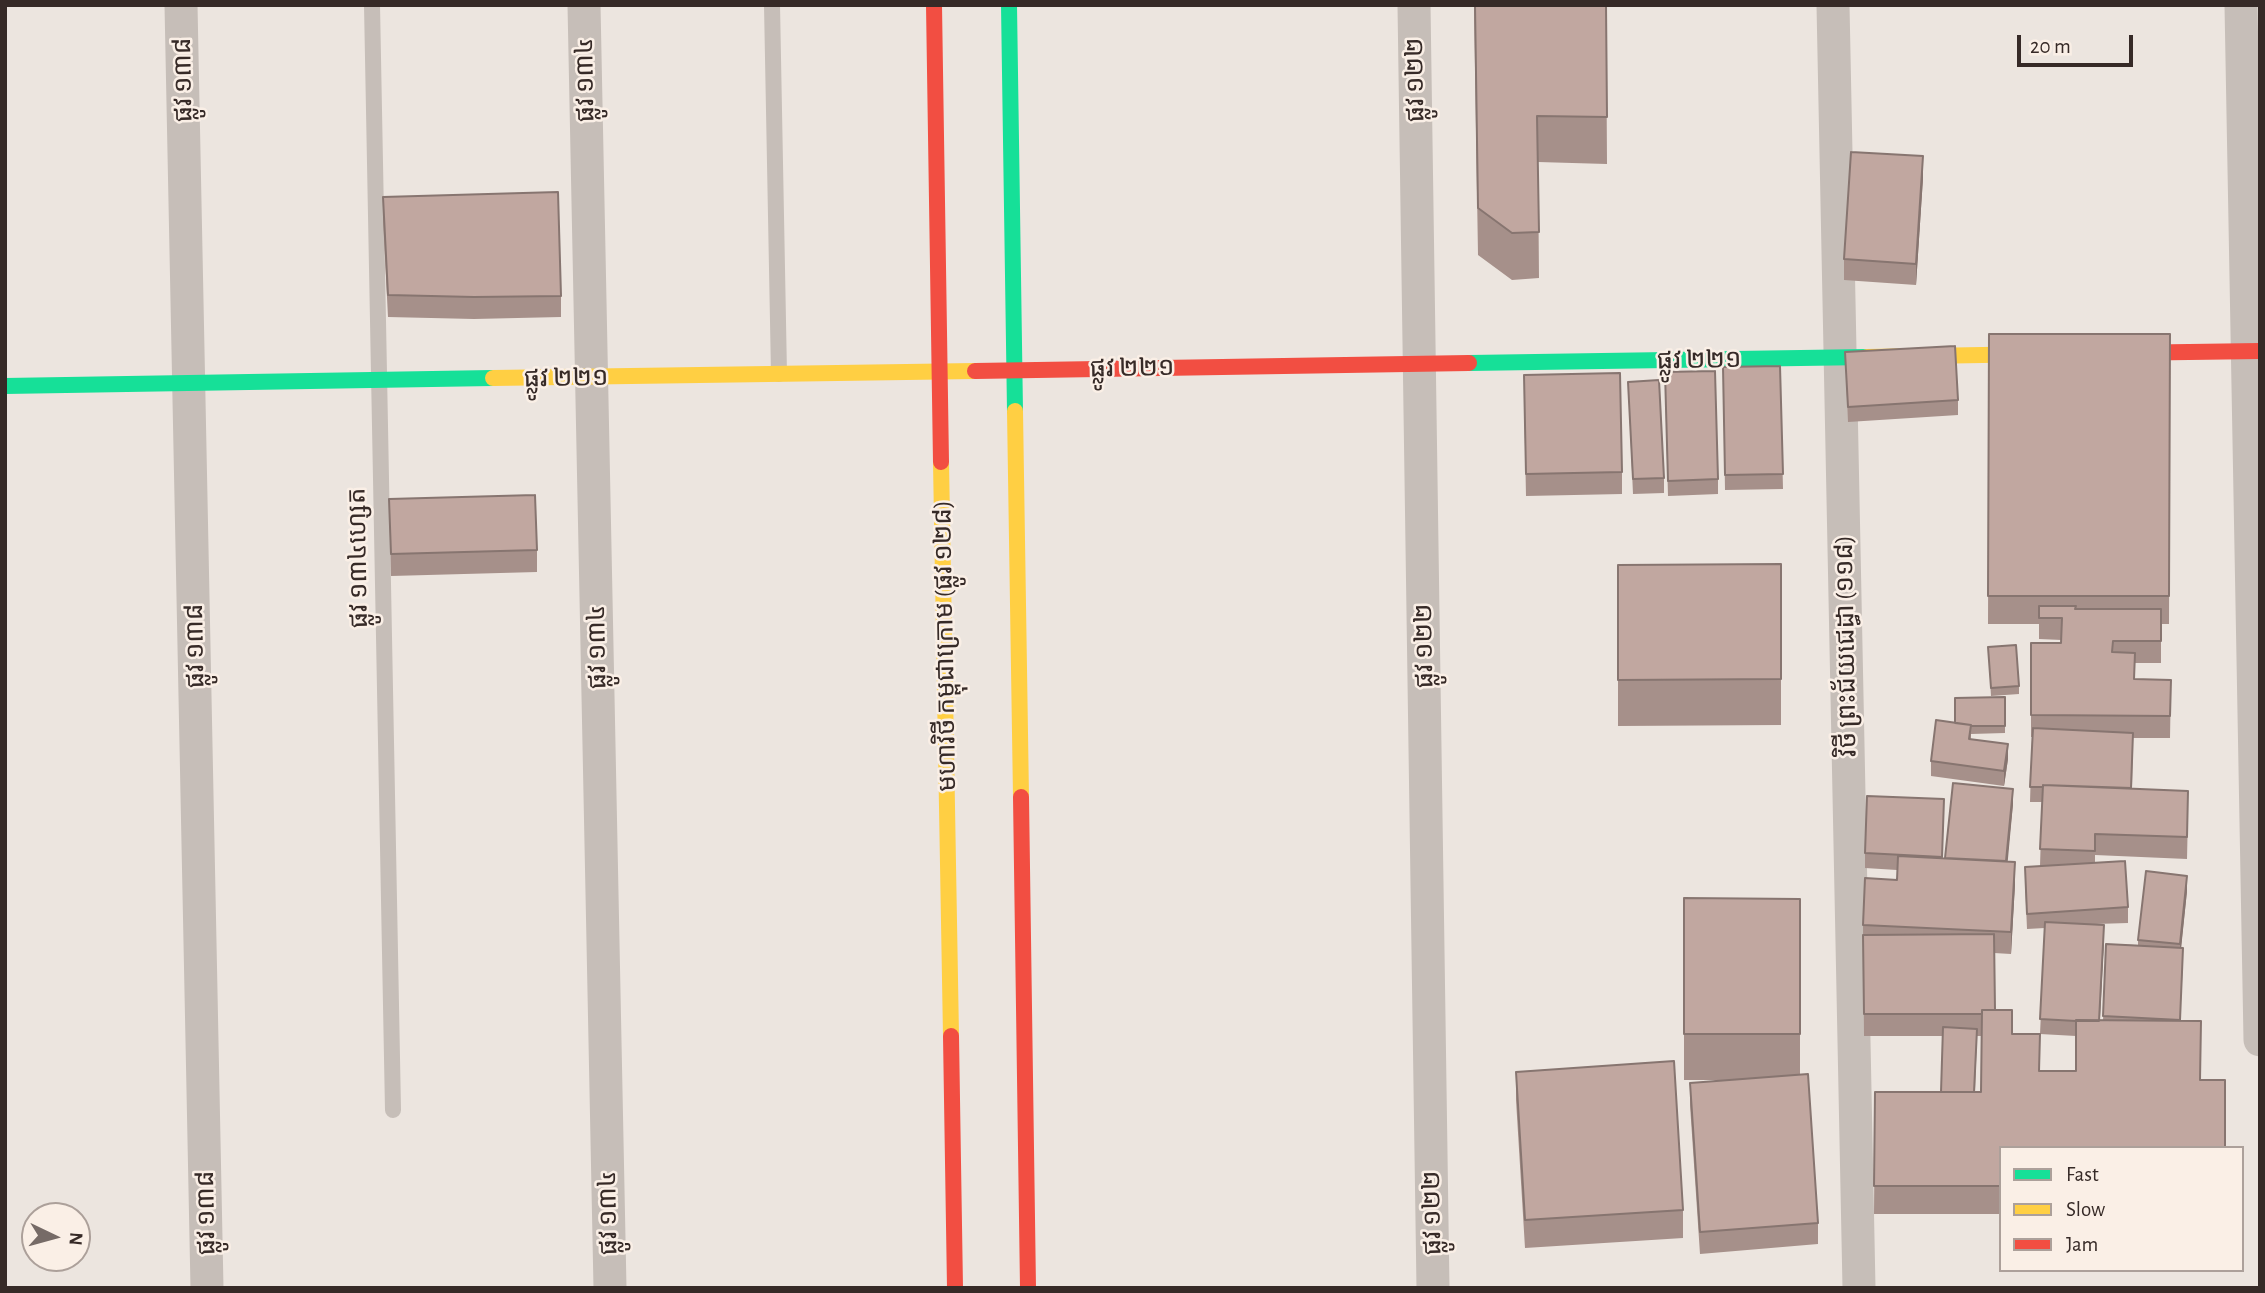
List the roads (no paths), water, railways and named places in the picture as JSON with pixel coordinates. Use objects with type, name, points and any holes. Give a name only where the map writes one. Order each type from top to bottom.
[{"type":"main road","name":"មហាវិថី កម្ពុជាក្រោម (ផ្លូវ ១២៨)","points":[[934,5],[956,1288]]},
{"type":"main road","points":[[1009,5],[1028,1288]]},
{"type":"main road","points":[[2098,353],[2254,351]]},
{"type":"main road","name":"ផ្លូវ ២២១","points":[[5,386],[2057,354]]},
{"type":"street","name":"ផ្លូវ ១៣៨","points":[[181,5],[207,1288]]},
{"type":"street","name":"ផ្លូវ ១៣៤","points":[[584,5],[610,1288]]},
{"type":"street","name":"ផ្លូវ ១២២","points":[[1414,5],[1433,1288]]},
{"type":"street","name":"វិថី ព្រះជ័យជេដ្ធា (១១៨)","points":[[1833,5],[1859,1288]]},
{"type":"street","points":[[2241,5],[2254,351],[2260,1040]]},
{"type":"lane","name":"ផ្លូវ ១៣៤ហ្សេត","points":[[372,5],[393,1110]]},
{"type":"lane","points":[[772,5],[779,374]]}]
